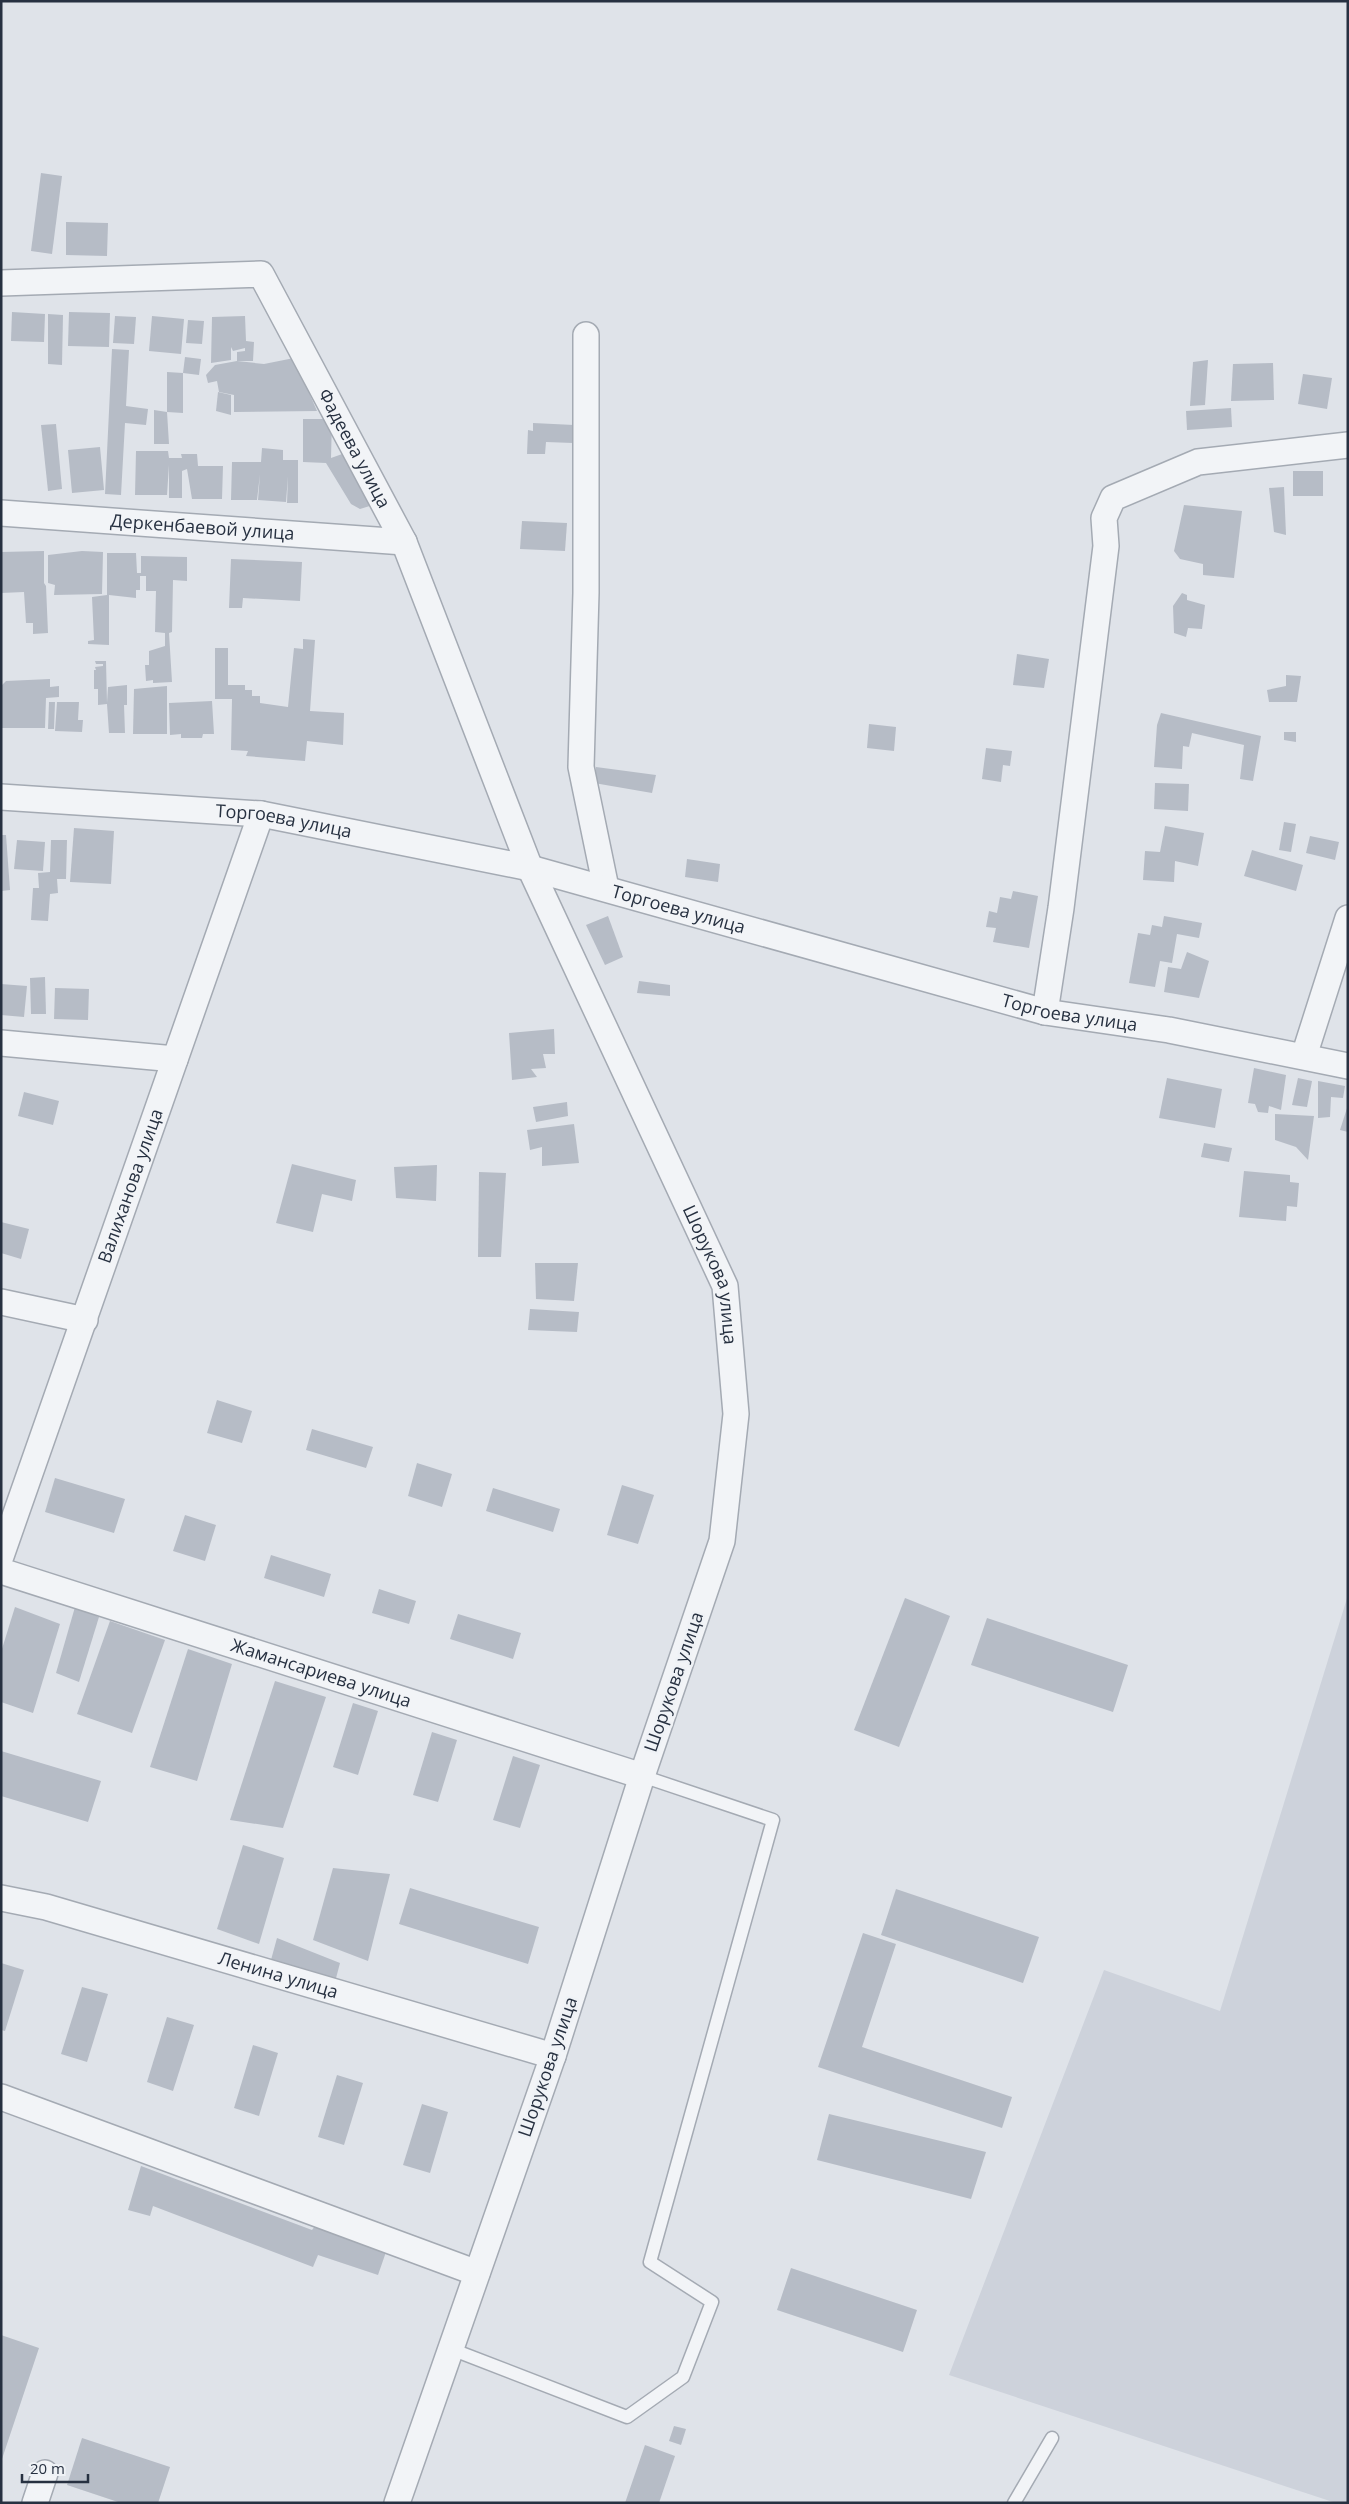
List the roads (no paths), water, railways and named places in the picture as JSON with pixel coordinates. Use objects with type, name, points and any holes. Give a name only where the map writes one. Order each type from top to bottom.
[{"type":"street","name":"Фадеева улица","points":[[1,283],[261,274],[404,542],[530,868]]},
{"type":"street","points":[[586,335],[586,593],[581,767],[606,888]]},
{"type":"street","points":[[1045,1012],[1061,908],[1106,546],[1104,518],[1112,498],[1198,462],[1348,445]]},
{"type":"street","name":"Деркенбаевой улица","points":[[1,513],[404,542]]},
{"type":"street","name":"Торгоева улица","points":[[1,797],[260,814],[530,868],[1045,1012],[1169,1030],[1348,1066]]},
{"type":"street","name":"Валиханова улица","points":[[1,1556],[85,1320],[260,814]]},
{"type":"street","name":"Шорукова улица","points":[[397,2503],[553,2056],[642,1776],[722,1541],[736,1414],[725,1286],[530,868]]},
{"type":"street","points":[[1304,1056],[1335,964],[1348,918]]},
{"type":"street","points":[[1,1043],[176,1059]]},
{"type":"street","points":[[1,1302],[85,1320]]},
{"type":"street","name":"Жамансариева улица","points":[[1,1571],[642,1776]]},
{"type":"street","name":"Ленина улица","points":[[1,1898],[46,1907],[553,2056]]},
{"type":"street","points":[[1,2097],[477,2273]]},
{"type":"street","points":[[36,2503],[45,2473]]},
{"type":"lane","points":[[451,2349],[627,2417],[683,2377],[712,2302],[650,2262],[773,1820],[642,1776]]},
{"type":"lane","points":[[1014,2503],[1052,2438]]}]
